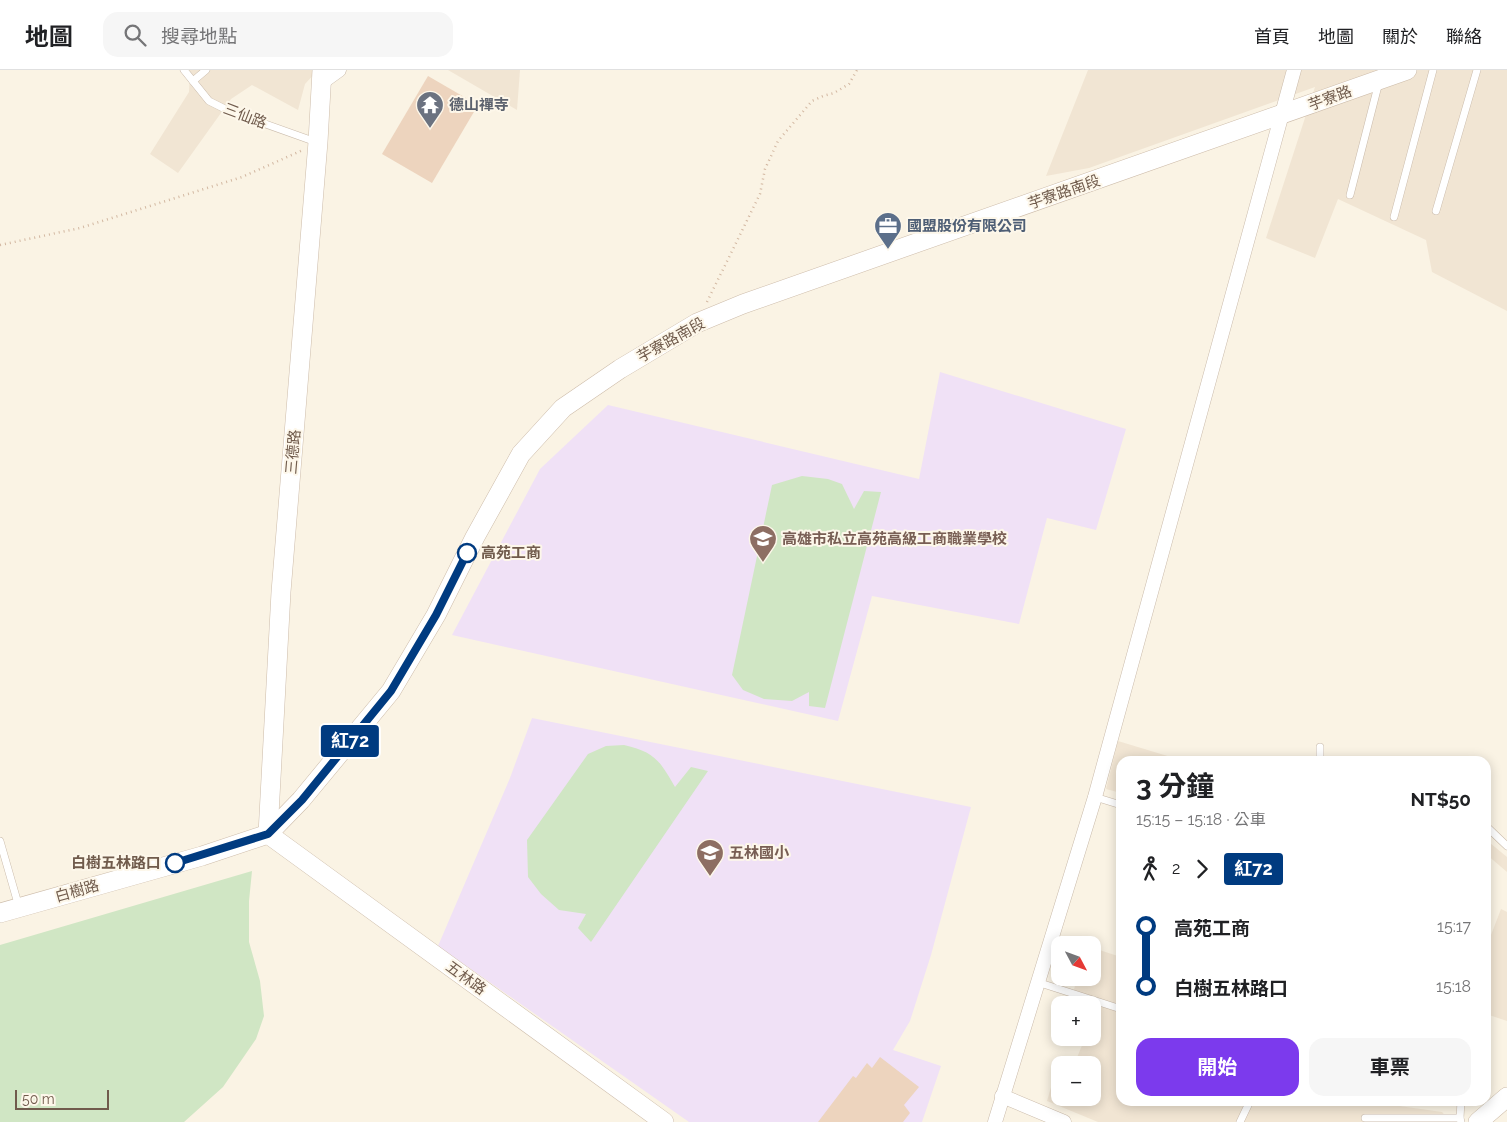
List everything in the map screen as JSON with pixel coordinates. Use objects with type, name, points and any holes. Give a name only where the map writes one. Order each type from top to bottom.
[{"type":"street","points":[[322,77],[339,70]]},
{"type":"street","points":[[995,1122],[1095,798],[1294,70]]},
{"type":"street","name":"芋寮路","points":[[1281,116],[1407,70]]},
{"type":"street","name":"三德路","points":[[268,834],[281,592],[322,77]]},
{"type":"street","name":"芋寮路南段","points":[[268,834],[302,800],[391,691],[436,615],[475,537],[521,454],[563,408],[620,369],[696,323],[752,301],[1281,116]]},
{"type":"street","name":"白樹路","points":[[0,913],[202,856],[268,834]]},
{"type":"street","name":"五林路","points":[[268,834],[664,1122]]},
{"type":"street","points":[[1002,1096],[1064,1122]]},
{"type":"street","points":[[1478,1122],[1507,1097]]},
{"type":"lane","name":"三仙路","points":[[184,70],[209,101],[229,111],[318,142]]},
{"type":"lane","points":[[193,81],[206,70]]},
{"type":"lane","points":[[1394,217],[1433,70]]},
{"type":"lane","points":[[1436,210],[1478,70]]},
{"type":"lane","points":[[1350,195],[1380,80]]},
{"type":"lane","points":[[1320,747],[1320,756]]},
{"type":"lane","points":[[1095,798],[1116,804]]},
{"type":"lane","points":[[1491,831],[1507,846]]},
{"type":"lane","points":[[0,841],[19,908]]},
{"type":"lane","points":[[1037,982],[1116,1007]]},
{"type":"lane","points":[[1240,1122],[1248,1106]]},
{"type":"lane","points":[[1365,1118],[1460,1120],[1461,1106]]},
{"type":"path","points":[[696,323],[760,194],[765,169],[778,141],[812,101],[834,94],[849,84],[857,70]]},
{"type":"path","points":[[0,245],[80,228],[242,177],[292,156],[318,142]]},
{"type":"shaded area","points":[[190,70],[318,70],[305,84],[298,110],[252,85],[231,99],[178,173],[150,154],[189,92]]},
{"type":"shaded area","points":[[448,70],[520,70],[517,110]]},
{"type":"shaded area","points":[[1088,70],[1507,70],[1507,311],[1432,272],[1426,240],[1338,199],[1315,258],[1266,238],[1315,87],[1089,168],[1046,176]]},
{"type":"shaded area","name":"高雄市私立高苑高級工商職業學校","points":[[940,372],[1126,429],[1096,530],[1047,518],[1019,624],[872,596],[838,721],[452,635],[540,469],[608,405],[919,479]]},
{"type":"shaded area","name":"五林國小","points":[[532,718],[971,807],[931,955],[910,1021],[893,1050],[941,1066],[922,1122],[689,1122],[438,946],[510,778]]},
{"type":"shaded area","points":[[1118,741],[1168,756],[1116,756],[1116,792],[1106,789]]},
{"type":"shaded area","points":[[1491,844],[1507,857],[1507,872],[1491,858]]},
{"type":"shaded area","points":[[1501,909],[1507,912],[1507,1021],[1491,1016],[1491,935]]},
{"type":"shaded area","points":[[1101,951],[1116,955],[1116,1106],[1399,1106],[1442,1112],[1451,1122],[1098,1122],[1059,1106],[1101,1106],[1101,1056],[1078,1056],[1082,1046],[1101,1046],[1101,996],[1072,996],[1075,986],[1101,986]]},
{"type":"shaded area","points":[[1051,1087],[1051,1103],[1047,1101]]},
{"type":"green space","points":[[802,476],[828,479],[842,484],[854,509],[864,491],[881,492],[825,708],[809,706],[809,692],[792,701],[764,699],[743,690],[732,675],[772,485]]},
{"type":"green space","points":[[624,745],[643,751],[656,759],[675,787],[691,767],[708,771],[591,942],[578,928],[586,914],[559,910],[541,894],[528,877],[527,840],[588,754],[606,746]]},
{"type":"green space","points":[[252,871],[249,901],[249,942],[260,981],[264,1016],[256,1039],[223,1087],[184,1122],[0,1122],[0,945]]},
{"type":"building","name":"德山禪寺","points":[[428,76],[478,105],[432,183],[382,154]]},
{"type":"building","points":[[880,1057],[919,1087],[904,1105],[910,1113],[903,1122],[818,1122],[853,1076],[856,1078],[867,1063],[872,1068]]},
{"type":"bus line","name":"紅72","points":[[175,863],[268,834],[302,800],[391,691],[436,615],[467,553]]},
{"type":"place","name":"德山禪寺","points":[[430,129]]},
{"type":"place","name":"國盟股份有限公司","points":[[888,250]]},
{"type":"place","name":"高苑工商","points":[[467,553]]},
{"type":"place","name":"高雄市私立高苑高級工商職業學校","points":[[763,563]]},
{"type":"place","name":"白樹五林路口","points":[[175,863]]},
{"type":"place","name":"五林國小","points":[[710,877]]}]
